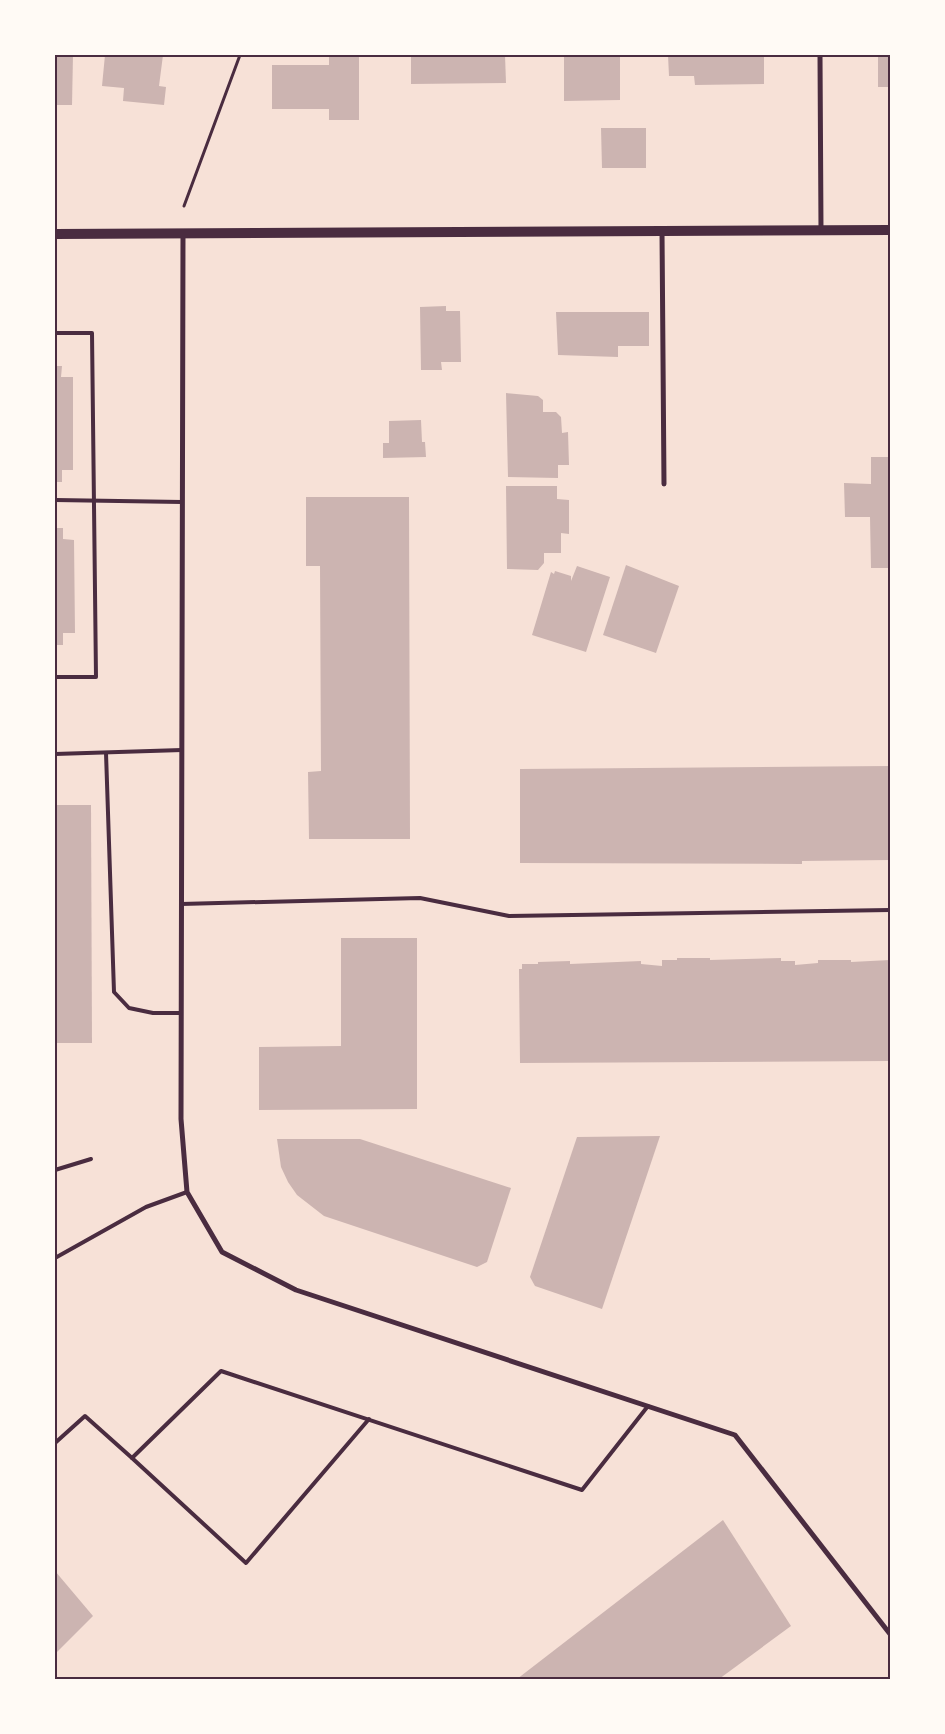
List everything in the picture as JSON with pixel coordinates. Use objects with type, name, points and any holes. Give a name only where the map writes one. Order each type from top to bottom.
[{"type":"main road","points":[[55,234],[890,230]]},
{"type":"street","points":[[820,55],[821,230]]},
{"type":"street","points":[[662,231],[664,484]]},
{"type":"street","points":[[183,234],[181,1119],[187,1192],[222,1252],[296,1290],[736,1435],[890,1634]]},
{"type":"lane","points":[[55,333],[92,333],[96,677],[55,677]]},
{"type":"lane","points":[[55,500],[182,502]]},
{"type":"lane","points":[[55,754],[182,750]]},
{"type":"lane","points":[[106,753],[114,992],[129,1008],[153,1013],[181,1013]]},
{"type":"lane","points":[[181,904],[420,898],[509,916],[890,910]]},
{"type":"lane","points":[[55,1170],[91,1159]]},
{"type":"lane","points":[[55,1258],[146,1207],[187,1192]]},
{"type":"lane","points":[[132,1458],[221,1371],[582,1490],[648,1406]]},
{"type":"lane","points":[[55,1443],[86,1416],[246,1563],[369,1419]]},
{"type":"path","points":[[184,206],[240,55]]},
{"type":"building","points":[[55,55],[73,55],[72,105],[55,105]]},
{"type":"building","points":[[105,55],[163,55],[159,86],[166,87],[164,105],[123,101],[124,88],[102,86]]},
{"type":"building","points":[[329,55],[359,55],[359,120],[329,120],[329,109],[272,109],[272,65],[329,65]]},
{"type":"building","points":[[411,55],[505,55],[506,83],[411,84]]},
{"type":"building","points":[[564,55],[620,55],[620,100],[564,101]]},
{"type":"building","points":[[668,55],[764,55],[764,84],[695,85],[694,76],[669,76]]},
{"type":"building","points":[[878,55],[890,55],[890,87],[878,87]]},
{"type":"building","points":[[601,128],[646,128],[646,168],[602,168]]},
{"type":"building","points":[[446,306],[446,311],[460,311],[461,362],[441,362],[442,370],[421,370],[420,307]]},
{"type":"building","points":[[556,312],[649,312],[649,346],[618,346],[618,357],[558,355]]},
{"type":"building","points":[[55,366],[62,366],[61,377],[73,377],[73,470],[62,470],[62,482],[55,482]]},
{"type":"building","points":[[506,393],[538,396],[543,400],[543,412],[556,412],[561,417],[562,433],[568,432],[569,465],[558,465],[558,478],[508,477]]},
{"type":"building","points":[[421,420],[422,442],[425,442],[426,457],[383,458],[383,443],[389,443],[389,421]]},
{"type":"building","points":[[871,457],[890,457],[890,568],[871,568],[870,517],[845,517],[844,483],[871,484]]},
{"type":"building","points":[[506,486],[557,486],[557,499],[569,500],[569,534],[561,533],[561,553],[544,553],[544,563],[538,570],[507,569]]},
{"type":"building","points":[[306,497],[409,497],[410,839],[309,839],[308,772],[321,771],[320,566],[306,566]]},
{"type":"building","points":[[55,528],[63,528],[63,539],[74,540],[75,633],[63,633],[63,645],[55,645]]},
{"type":"building","points":[[626,565],[679,586],[656,653],[603,635]]},
{"type":"building","points":[[577,566],[610,577],[586,652],[532,635],[551,572],[554,574],[555,571],[571,576],[571,581]]},
{"type":"building","points":[[890,766],[890,860],[802,861],[802,864],[520,863],[520,769]]},
{"type":"building","points":[[55,805],[91,805],[92,1043],[55,1043]]},
{"type":"building","points":[[341,938],[417,938],[417,1109],[259,1110],[259,1047],[341,1046]]},
{"type":"building","points":[[677,958],[710,958],[710,960],[781,958],[781,961],[795,961],[795,965],[818,963],[818,960],[851,960],[851,962],[890,960],[890,1061],[520,1063],[519,969],[522,969],[522,964],[570,961],[570,964],[641,961],[641,964],[662,966],[662,960],[677,960]]},
{"type":"building","points":[[660,1136],[602,1309],[535,1286],[530,1277],[577,1137]]},
{"type":"building","points":[[277,1139],[360,1139],[511,1188],[487,1262],[477,1267],[324,1216],[297,1195],[288,1182],[281,1167]]},
{"type":"building","points":[[723,1520],[791,1626],[719,1679],[517,1679]]},
{"type":"building","points":[[55,1571],[93,1616],[55,1654]]}]
